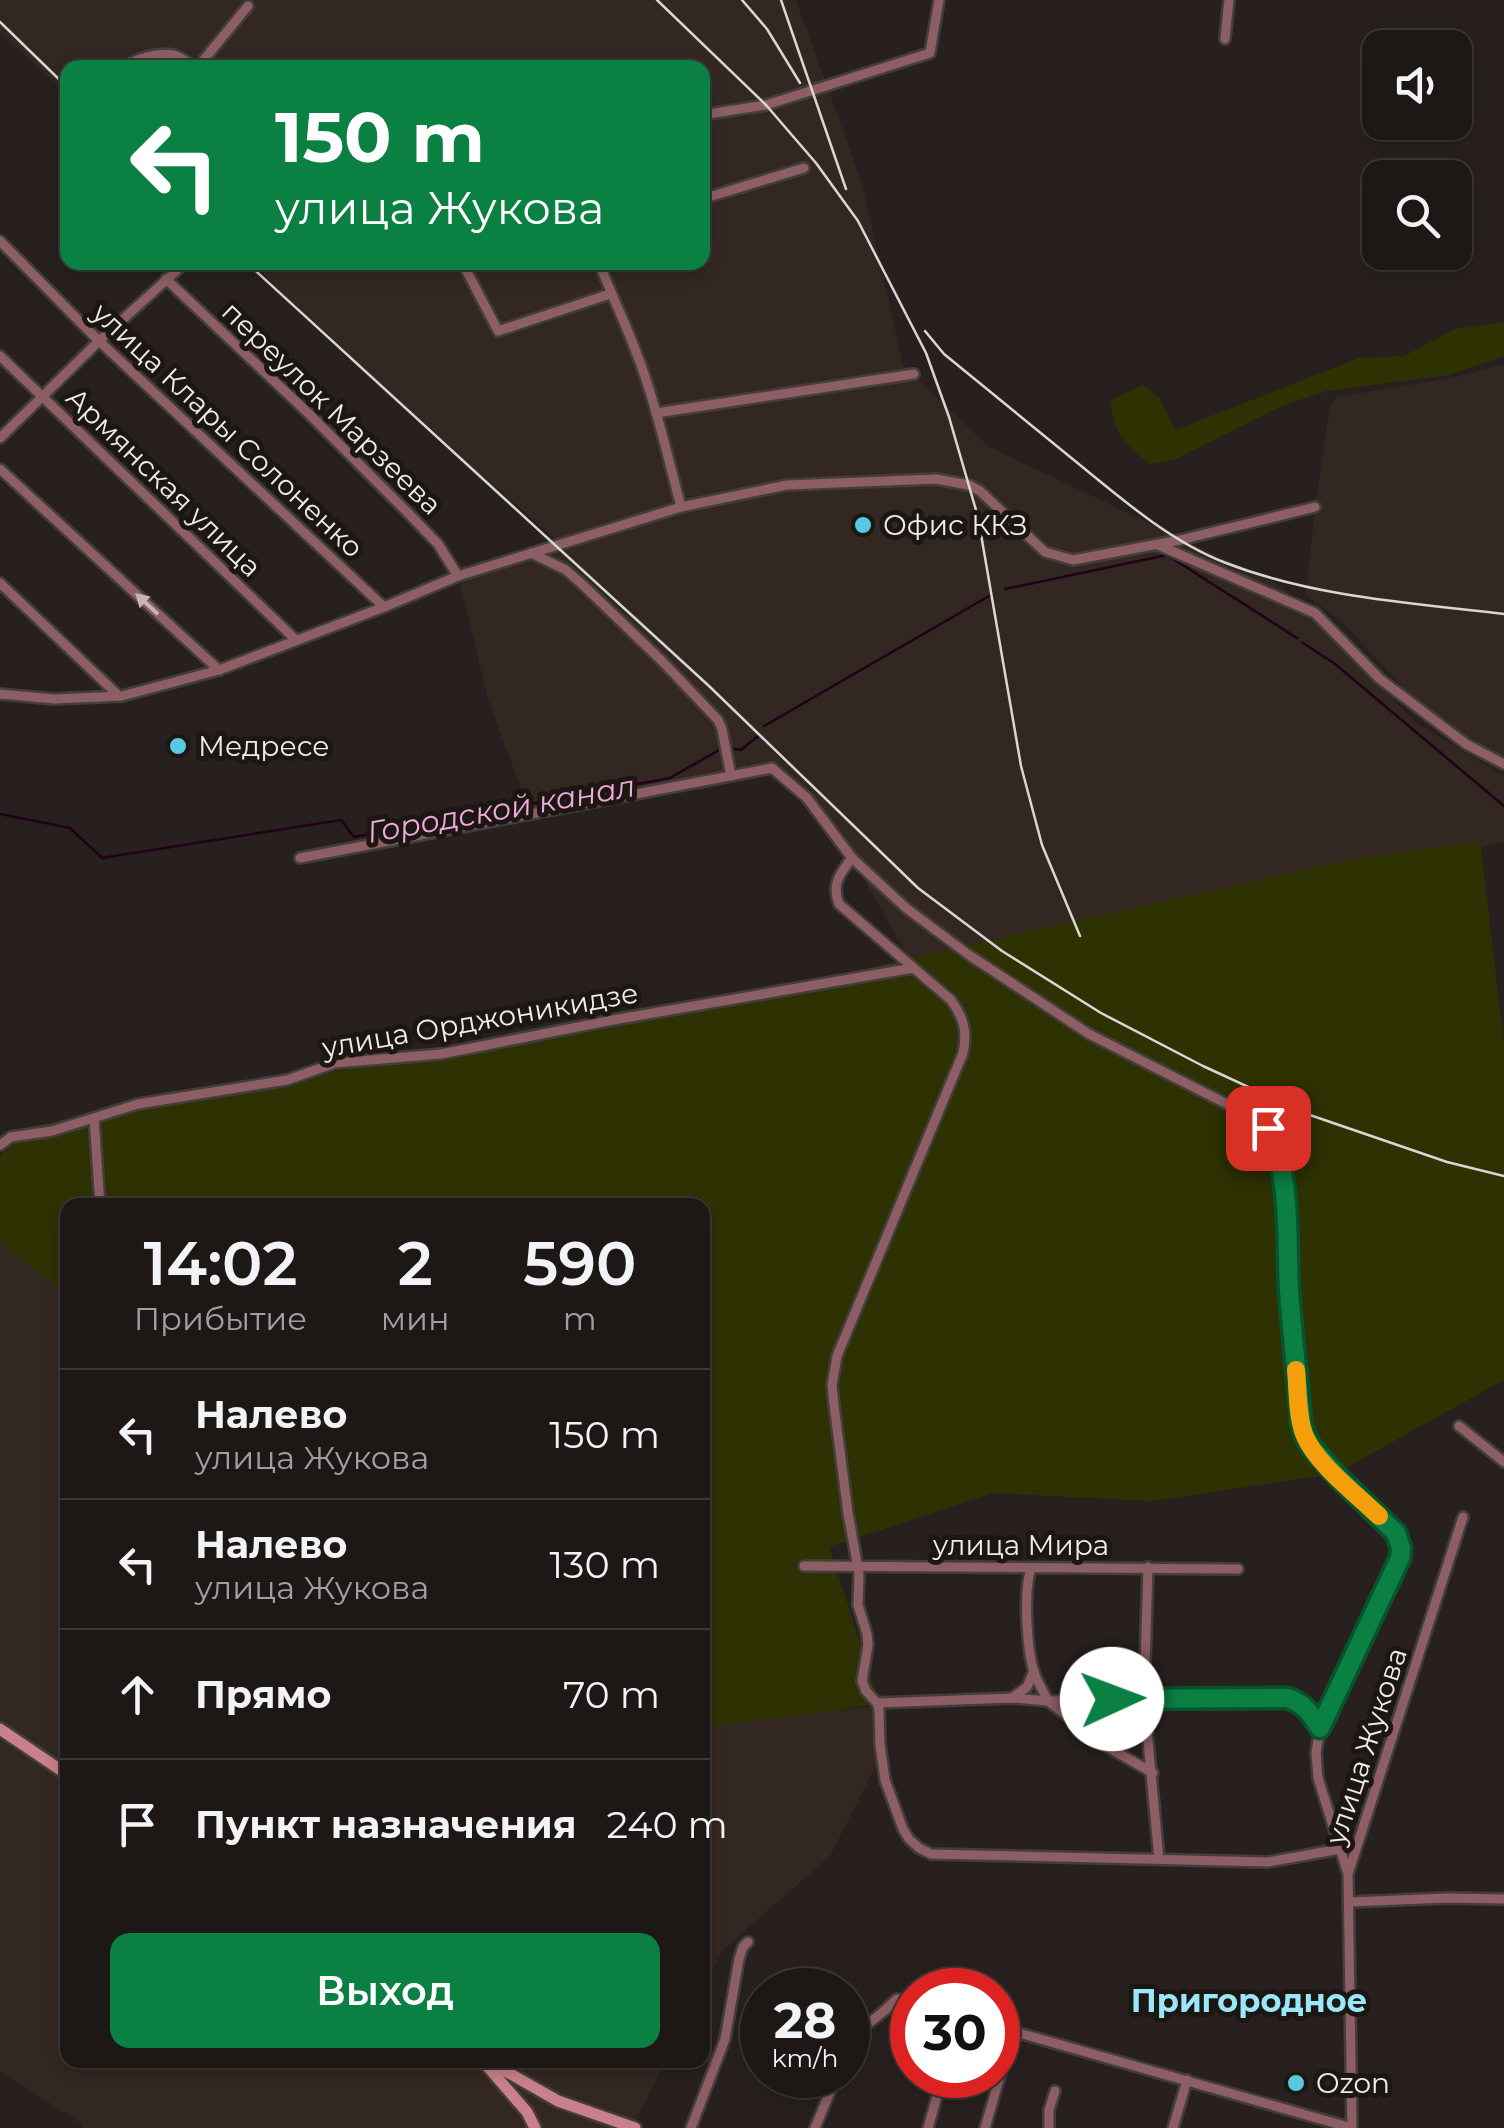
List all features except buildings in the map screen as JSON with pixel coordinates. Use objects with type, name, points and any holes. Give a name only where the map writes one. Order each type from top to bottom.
[{"type":"street","points":[[710,113],[766,105],[930,53],[939,0]]},
{"type":"street","points":[[1225,39],[1229,0]]},
{"type":"street","points":[[204,60],[248,6]]},
{"type":"street","points":[[138,60],[173,55],[182,60]]},
{"type":"street","points":[[710,197],[804,168]]},
{"type":"street","name":"улица Клары Солоненко","points":[[0,241],[99,341],[384,607]]},
{"type":"street","points":[[0,438],[177,270]]},
{"type":"street","points":[[466,270],[498,332],[610,294]]},
{"type":"street","points":[[602,270],[636,350],[681,507]]},
{"type":"street","name":"переулок Марзеева","points":[[166,279],[408,513],[438,544],[458,576]]},
{"type":"street","name":"Армянская улица","points":[[0,356],[296,640]]},
{"type":"street","points":[[656,413],[914,374]]},
{"type":"street","points":[[0,468],[219,670]]},
{"type":"street","points":[[0,694],[54,699],[118,696],[219,670],[458,576],[681,507],[787,485],[936,479],[969,485],[980,490],[1044,552],[1073,560],[1315,507]]},
{"type":"street","points":[[1156,544],[1315,613],[1380,679],[1466,744],[1504,764]]},
{"type":"street","points":[[531,554],[566,570],[585,586],[718,720],[731,776]]},
{"type":"street","points":[[0,584],[118,696]]},
{"type":"street","points":[[300,858],[772,768],[806,798],[852,858],[836,885],[839,904],[951,1000],[960,1013],[966,1040],[964,1053],[836,1356],[832,1385],[858,1567],[858,1605],[867,1634],[862,1681],[877,1703],[885,1780],[909,1840],[932,1854],[1268,1862],[1340,1849]]},
{"type":"street","name":"улица Жукова","points":[[852,858],[906,908],[954,944],[1088,1034],[1256,1116],[1276,1143],[1284,1175],[1289,1295],[1305,1436],[1337,1476],[1396,1533],[1401,1548],[1395,1570],[1320,1728],[1316,1753],[1318,1778],[1348,1874],[1352,2128]]},
{"type":"street","name":"улица Орджоникидзе","points":[[0,1144],[138,1104],[287,1080],[334,1062],[441,1054],[913,968]]},
{"type":"street","points":[[94,1118],[100,1198]]},
{"type":"street","points":[[1459,1426],[1504,1462]]},
{"type":"street","name":"улица Жукова","points":[[1348,1874],[1463,1517]]},
{"type":"street","name":"улица Мира","points":[[804,1566],[1238,1569]]},
{"type":"street","points":[[1148,1567],[1144,1698],[1158,1859]]},
{"type":"street","points":[[1031,1569],[1026,1608],[1034,1672],[1048,1701],[1104,1745],[1152,1772]]},
{"type":"street","points":[[1012,1698],[1027,1687],[1034,1672]]},
{"type":"street","points":[[877,1703],[1012,1698],[1048,1701],[1287,1698],[1307,1709],[1320,1728]]},
{"type":"street","points":[[0,1729],[60,1770]]},
{"type":"street","points":[[1350,1902],[1504,1900]]},
{"type":"street","points":[[691,2128],[725,2039],[739,1959],[748,1942]]},
{"type":"street","points":[[870,2020],[890,2004]]},
{"type":"street","points":[[1020,2033],[1352,2128]]},
{"type":"street","points":[[491,2068],[535,2128]]},
{"type":"street","points":[[498,2068],[558,2101],[635,2128]]},
{"type":"street","points":[[1173,2128],[1187,2080]]},
{"type":"street","points":[[1049,2128],[1054,2091]]},
{"type":"street","points":[[815,2128],[827,2098]]},
{"type":"street","points":[[928,2128],[936,2098]]},
{"type":"street","points":[[985,2128],[994,2098]]},
{"type":"shaded area","points":[[0,0],[796,0],[862,183],[903,365],[988,446],[1283,587],[1415,722],[1504,776],[1504,842],[919,976],[852,858],[772,769],[530,813],[489,702],[458,576],[557,541],[361,370],[259,270],[710,270],[710,60],[60,60],[60,87],[0,33]]},
{"type":"shaded area","points":[[1504,364],[1504,761],[1426,713],[1343,623],[1306,595],[1330,406],[1337,397],[1452,378]]},
{"type":"shaded area","points":[[0,1239],[60,1286],[60,2068],[662,2068],[632,2128],[81,2128],[82,2124],[0,2071]]},
{"type":"shaded area","points":[[878,1706],[876,1766],[830,1856],[722,1951],[710,1974],[710,1722]]},
{"type":"green space","points":[[1504,322],[1504,356],[1449,375],[1326,391],[1282,406],[1176,459],[1150,464],[1127,444],[1114,422],[1111,400],[1143,385],[1160,398],[1175,430],[1359,358],[1404,356],[1455,329]]},
{"type":"green space","points":[[1480,841],[1504,1043],[1504,1380],[1335,1474],[1152,1501],[993,1493],[829,1547],[880,1704],[710,1727],[710,1198],[60,1198],[60,1290],[0,1243],[0,1156],[27,1127],[752,996],[1353,859]]},
{"type":"waterway","name":"Городской канал","points":[[1005,589],[1167,555],[1297,638]]},
{"type":"waterway","name":"Городской канал","points":[[764,726],[989,596]]},
{"type":"waterway","name":"Городской канал","points":[[1303,643],[1335,664],[1504,806]]},
{"type":"waterway","name":"Городской канал","points":[[729,748],[741,750],[758,736]]},
{"type":"waterway","name":"Городской канал","points":[[0,814],[70,828],[102,858],[341,820],[354,837],[670,778],[719,750]]},
{"type":"railway","points":[[657,0],[766,105],[816,163],[858,221],[926,353],[978,517],[1021,766],[1042,845],[1080,936]]},
{"type":"railway","points":[[742,0],[767,29],[800,83]]},
{"type":"railway","points":[[781,0],[846,189]]},
{"type":"railway","points":[[0,22],[60,80]]},
{"type":"railway","points":[[255,270],[709,686],[918,888],[1002,951],[1101,1013],[1307,1114],[1447,1162],[1504,1176]]},
{"type":"railway","points":[[925,331],[944,354],[1114,493],[1168,533],[1206,554],[1293,584],[1398,602],[1504,614]]},
{"type":"slow traffic","points":[[1296,1370],[1305,1436],[1337,1476],[1379,1516]]},
{"type":"place","name":"Офис ККЗ","points":[[863,525]]},
{"type":"place","name":"Медресе","points":[[178,746]]},
{"type":"place","name":"Ozon","points":[[1296,2083]]},
{"type":"district","name":"Пригородное","points":[[1249,2000]]},
{"type":"route","points":[[1112,1699],[1287,1698],[1307,1709],[1320,1728],[1400,1558],[1396,1533],[1312,1448],[1301,1423],[1289,1295],[1284,1175],[1268,1128]]}]
